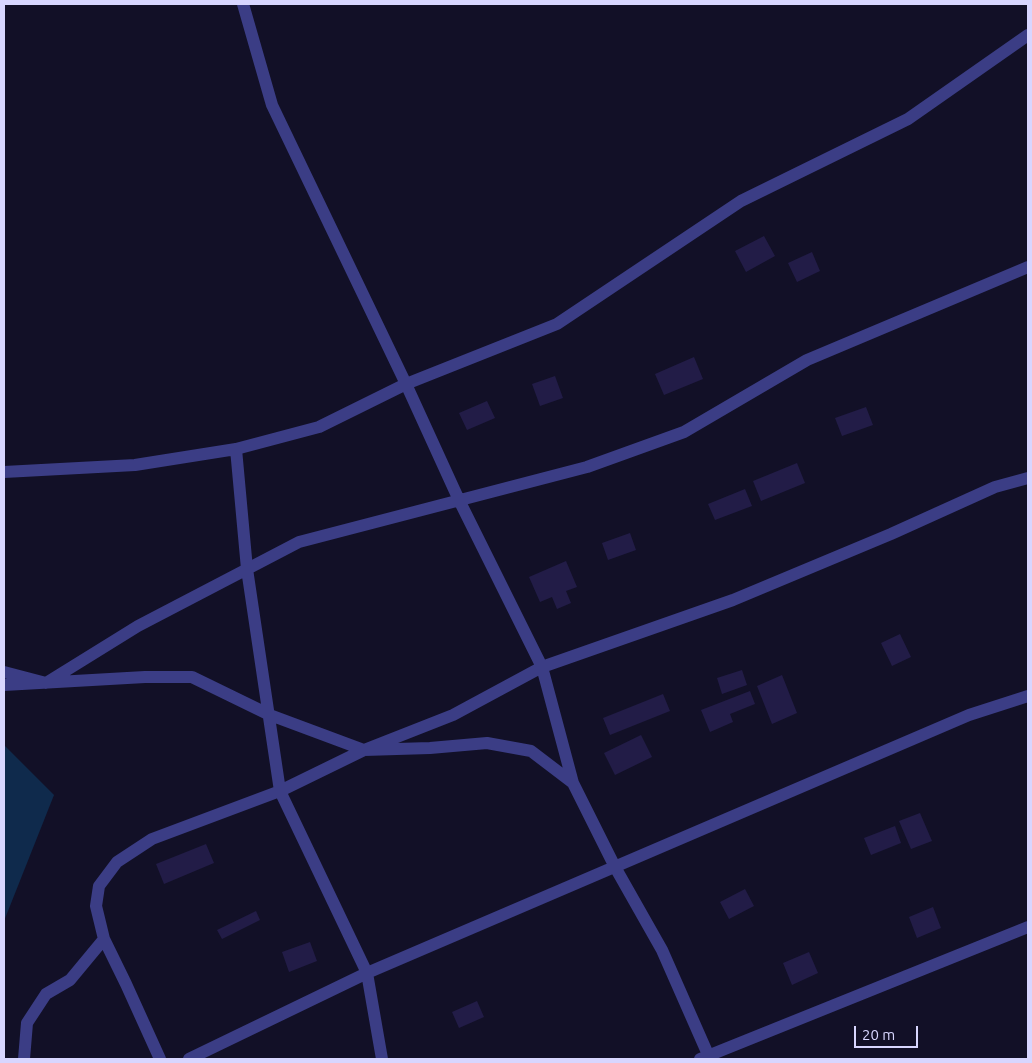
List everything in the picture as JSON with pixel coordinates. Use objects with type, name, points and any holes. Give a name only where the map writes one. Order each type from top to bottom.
[{"type":"street","points":[[243,4],[272,105],[406,384],[459,500],[542,666],[573,783],[615,867],[662,950],[706,1058],[1028,927]]},
{"type":"street","points":[[4,472],[135,465],[236,449],[320,427],[406,384],[557,324],[740,201],[908,120],[1028,35]]},
{"type":"street","points":[[4,672],[46,683],[138,626],[299,542],[587,467],[684,432],[807,360],[1028,267]]},
{"type":"street","points":[[236,449],[247,569],[280,791],[367,974],[382,1059]]},
{"type":"street","points":[[160,1059],[104,939],[96,906],[99,886],[118,862],[152,839],[280,791],[364,750],[453,715],[542,666],[733,600],[891,534],[995,487],[1028,478]]},
{"type":"street","points":[[4,685],[145,677],[192,677],[270,715],[364,750],[430,748],[488,743],[532,751],[573,783]]},
{"type":"street","points":[[189,1059],[367,974],[969,715],[1028,696]]},
{"type":"street","points":[[24,1059],[27,1023],[46,994],[70,980],[104,939]]},
{"type":"water","points":[[4,745],[54,795],[4,921]]},
{"type":"building","points":[[764,236],[775,256],[746,272],[735,251]]},
{"type":"building","points":[[812,252],[820,271],[797,282],[788,263]]},
{"type":"building","points":[[694,357],[703,379],[664,395],[655,374]]},
{"type":"building","points":[[555,376],[563,398],[540,406],[532,384]]},
{"type":"building","points":[[487,401],[495,418],[467,430],[459,413]]},
{"type":"building","points":[[866,407],[873,425],[842,436],[835,418]]},
{"type":"building","points":[[797,463],[805,483],[761,501],[753,481]]},
{"type":"building","points":[[745,489],[752,506],[715,520],[708,504]]},
{"type":"building","points":[[630,533],[636,550],[608,560],[602,543]]},
{"type":"building","points":[[566,561],[577,587],[566,591],[571,603],[557,609],[552,597],[540,602],[529,577]]},
{"type":"building","points":[[900,634],[911,657],[892,666],[881,643]]},
{"type":"building","points":[[742,670],[747,685],[722,694],[717,678]]},
{"type":"building","points":[[782,675],[797,713],[772,724],[757,686]]},
{"type":"building","points":[[750,691],[755,704],[730,714],[733,722],[710,732],[701,710]]},
{"type":"building","points":[[663,694],[670,711],[610,735],[603,718]]},
{"type":"building","points":[[641,735],[652,757],[615,775],[604,753]]},
{"type":"building","points":[[920,813],[932,841],[911,849],[899,821]]},
{"type":"building","points":[[895,826],[901,843],[871,855],[864,838]]},
{"type":"building","points":[[206,844],[214,863],[164,884],[156,864]]},
{"type":"building","points":[[745,889],[754,906],[729,919],[720,902]]},
{"type":"building","points":[[933,907],[941,928],[917,938],[909,917]]},
{"type":"building","points":[[256,911],[260,920],[222,939],[217,930]]},
{"type":"building","points":[[310,942],[317,961],[289,972],[282,952]]},
{"type":"building","points":[[809,952],[818,973],[792,985],[783,963]]},
{"type":"building","points":[[477,1001],[484,1017],[459,1028],[452,1012]]}]
